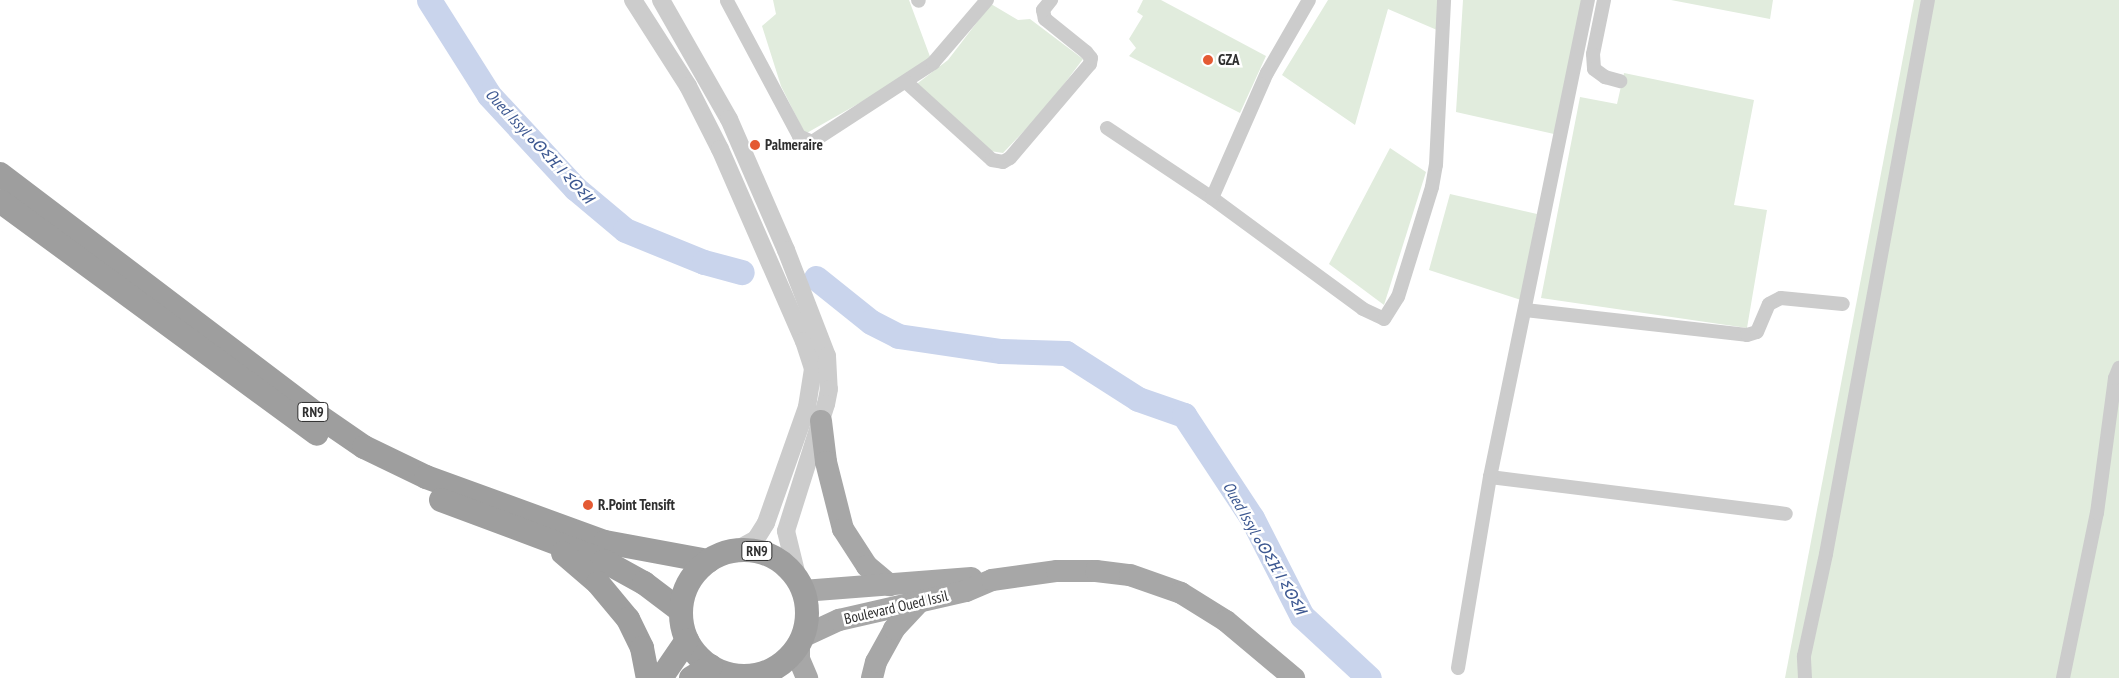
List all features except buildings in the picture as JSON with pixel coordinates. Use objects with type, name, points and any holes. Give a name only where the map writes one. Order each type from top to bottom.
[{"type":"highway","name":"RN9","points":[[0,174],[313,412],[364,447],[426,477],[604,542],[708,560]]},
{"type":"highway","name":"RN9","points":[[0,201],[330,443],[413,488],[627,573],[681,611]]},
{"type":"highway","points":[[548,541],[598,583],[628,619],[642,648],[648,678]]},
{"type":"highway","name":"RN9","points":[[800,640],[775,668],[745,677],[711,666],[697,655],[687,640],[681,611],[688,583],[708,560],[736,550],[766,554],[780,561],[801,585]]},
{"type":"highway","points":[[800,640],[807,618],[801,585]]},
{"type":"highway","points":[[661,678],[687,640]]},
{"type":"highway","points":[[690,678],[711,666]]},
{"type":"main road","points":[[821,421],[826,462],[843,529],[867,566],[890,585]]},
{"type":"main road","name":"Boulevard Oued Issil","points":[[801,585],[890,585],[965,578],[992,580],[1057,571],[1096,571],[1130,575],[1156,582],[1226,621],[1294,678]]},
{"type":"main road","name":"Boulevard Oued Issil","points":[[800,640],[839,620],[966,590],[992,580]]},
{"type":"main road","points":[[872,678],[876,662],[894,629],[921,601]]},
{"type":"main road","points":[[800,640],[800,659],[807,678]]},
{"type":"street","points":[[633,0],[701,111],[804,341],[812,369],[807,407],[766,523],[756,539],[736,550]]},
{"type":"street","points":[[661,0],[729,119],[822,338],[830,373],[829,389],[821,421],[786,531],[801,585]]},
{"type":"street","points":[[728,0],[799,136],[806,141],[812,142],[823,137],[906,82],[944,53],[988,0]]},
{"type":"street","points":[[906,82],[992,160],[1003,162],[1010,158],[1090,64],[1086,52],[1045,19],[1043,10],[1050,0]]},
{"type":"street","points":[[1212,198],[1267,73],[1310,0]]},
{"type":"street","points":[[1107,128],[1212,198],[1312,274],[1374,316],[1384,320],[1398,297],[1432,187],[1436,165],[1444,0]]},
{"type":"street","points":[[1458,668],[1490,477],[1588,0]]},
{"type":"street","points":[[1604,0],[1593,54],[1594,69],[1605,77],[1620,81]]},
{"type":"street","points":[[1805,678],[1804,656],[1826,554],[1928,0]]},
{"type":"street","points":[[1525,310],[1747,335],[1757,332],[1769,304],[1781,298],[1843,304]]},
{"type":"street","points":[[2064,678],[2098,513],[2115,378],[2119,368]]},
{"type":"street","points":[[1490,477],[1786,514]]},
{"type":"green space","points":[[773,0],[909,0],[932,62],[805,134],[781,86],[762,26],[776,14]]},
{"type":"green space","points":[[1143,0],[1161,0],[1266,56],[1240,113],[1129,56],[1136,48],[1129,39],[1143,16],[1137,12]]},
{"type":"green space","points":[[1328,0],[1438,0],[1437,30],[1388,9],[1355,125],[1282,75]]},
{"type":"green space","points":[[1463,0],[1583,0],[1554,134],[1456,112]]},
{"type":"green space","points":[[1671,0],[1773,0],[1770,19]]},
{"type":"green space","points":[[1914,0],[2119,0],[2119,678],[1785,678]]},
{"type":"green space","points":[[991,4],[1018,20],[1030,19],[1083,59],[1046,108],[1003,153],[990,151],[914,86],[948,60]]},
{"type":"green space","points":[[1624,73],[1754,100],[1734,205],[1767,210],[1747,328],[1541,298],[1580,97],[1617,104]]},
{"type":"green space","points":[[1390,148],[1426,172],[1384,305],[1329,264]]},
{"type":"green space","points":[[1450,194],[1537,214],[1521,300],[1429,270]]},
{"type":"waterway","name":"Oued Issyl ⴰⵙⵉⴼ ⵏ ⵉⵙⵉⵍ","points":[[429,0],[489,95],[575,188],[625,230],[704,262],[742,272]]},
{"type":"waterway","name":"Oued Issyl ⴰⵙⵉⴼ ⵏ ⵉⵙⵉⵍ","points":[[816,278],[871,322],[898,336],[1001,351],[1066,353],[1138,399],[1184,415],[1252,518],[1302,616],[1369,678]]},
{"type":"place","name":"GZA","points":[[1208,60]]},
{"type":"place","name":"Palmeraire","points":[[755,145]]},
{"type":"place","name":"R.Point Tensift","points":[[588,505]]}]
